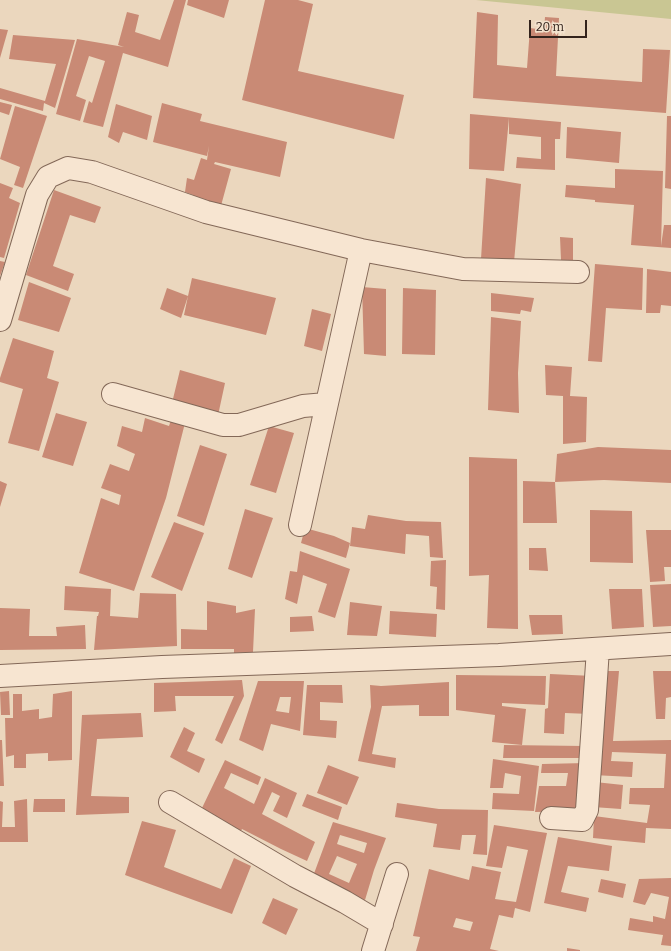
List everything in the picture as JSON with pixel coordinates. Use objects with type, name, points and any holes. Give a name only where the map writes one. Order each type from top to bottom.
[{"type":"street","points":[[0,320],[37,195],[48,178],[68,168],[92,172],[206,212],[361,250],[463,269],[578,272]]},
{"type":"street","points":[[300,525],[361,250]]},
{"type":"street","points":[[113,394],[223,425],[239,425],[303,406],[326,404]]},
{"type":"street","points":[[0,676],[162,667],[499,655],[671,644]]},
{"type":"street","points":[[550,818],[582,820],[586,810],[598,649]]},
{"type":"street","points":[[170,802],[295,876],[345,902],[382,924]]},
{"type":"street","points":[[373,951],[397,874]]},
{"type":"shaded area","points":[[476,0],[671,0],[671,19]]},
{"type":"building","points":[[174,0],[186,0],[168,67],[123,53],[103,127],[83,122],[89,101],[92,103],[105,61],[89,56],[76,96],[86,100],[80,121],[56,114],[77,39],[124,47],[118,45],[127,12],[139,15],[135,32],[160,40]]},
{"type":"building","points":[[188,0],[229,0],[224,18],[187,5]]},
{"type":"building","points":[[265,0],[298,0],[313,4],[298,71],[404,95],[394,139],[242,100]]},
{"type":"building","points":[[477,12],[498,15],[497,65],[527,68],[530,28],[544,30],[545,17],[559,18],[556,76],[642,82],[643,49],[670,50],[666,113],[473,98]]},
{"type":"building","points":[[0,29],[8,30],[0,58]]},
{"type":"building","points":[[13,35],[75,40],[55,108],[44,103],[43,111],[0,99],[0,88],[45,101],[56,64],[9,59]]},
{"type":"building","points":[[0,102],[12,105],[9,115],[0,112]]},
{"type":"building","points":[[162,103],[202,114],[200,121],[287,142],[280,177],[215,162],[214,164],[231,169],[219,213],[190,204],[193,195],[185,192],[187,178],[194,180],[201,158],[207,160],[209,146],[207,156],[153,142]]},
{"type":"building","points":[[116,104],[152,116],[147,140],[123,132],[119,143],[108,137]]},
{"type":"building","points":[[15,106],[47,116],[23,188],[14,185],[20,167],[0,159]]},
{"type":"building","points":[[470,114],[561,122],[560,139],[555,139],[555,170],[516,168],[517,157],[541,159],[541,137],[509,134],[509,118],[504,171],[469,169]]},
{"type":"building","points":[[667,116],[671,116],[671,189],[665,188]]},
{"type":"building","points":[[567,127],[621,132],[619,163],[566,158]]},
{"type":"building","points":[[615,169],[663,171],[661,246],[664,225],[671,225],[671,248],[631,245],[634,205],[595,202],[595,200],[565,197],[566,185],[615,188]]},
{"type":"building","points":[[486,178],[521,184],[514,262],[481,259]]},
{"type":"building","points":[[0,183],[13,188],[9,198],[20,203],[4,258],[0,257]]},
{"type":"building","points":[[54,190],[101,207],[95,223],[70,215],[53,266],[74,274],[68,291],[26,275]]},
{"type":"building","points":[[560,237],[573,238],[573,261],[561,260]]},
{"type":"building","points":[[0,261],[5,262],[0,276]]},
{"type":"building","points":[[595,264],[643,268],[642,310],[606,308],[602,362],[588,361]]},
{"type":"building","points":[[647,269],[671,272],[671,306],[661,305],[660,313],[646,313]]},
{"type":"building","points":[[192,278],[276,298],[266,335],[184,315]]},
{"type":"building","points":[[29,282],[71,298],[59,332],[18,320]]},
{"type":"building","points":[[362,287],[386,289],[386,356],[364,354]]},
{"type":"building","points":[[167,288],[188,296],[181,318],[160,309]]},
{"type":"building","points":[[403,288],[436,290],[435,355],[402,354]]},
{"type":"building","points":[[491,293],[534,298],[531,312],[521,310],[520,314],[491,311]]},
{"type":"building","points":[[312,309],[331,314],[322,351],[304,346]]},
{"type":"building","points":[[491,317],[521,321],[518,373],[519,413],[488,410]]},
{"type":"building","points":[[13,338],[54,351],[47,378],[59,382],[39,451],[8,443],[23,389],[0,382]]},
{"type":"building","points":[[545,365],[572,367],[570,396],[587,397],[586,442],[563,444],[563,396],[546,395]]},
{"type":"building","points":[[180,370],[225,383],[217,420],[172,403]]},
{"type":"building","points":[[56,413],[87,422],[73,466],[42,457]]},
{"type":"building","points":[[173,414],[186,419],[166,498],[134,591],[79,573],[101,498],[119,505],[121,495],[101,488],[110,464],[129,471],[135,454],[117,446],[122,426],[142,432],[145,418],[169,426]]},
{"type":"building","points":[[269,426],[294,433],[276,493],[250,485]]},
{"type":"building","points":[[200,445],[227,454],[204,526],[177,516]]},
{"type":"building","points":[[598,447],[671,450],[671,483],[604,480],[555,482],[557,454]]},
{"type":"building","points":[[469,457],[517,459],[518,629],[487,628],[489,575],[469,576]]},
{"type":"building","points":[[0,481],[7,484],[0,507]]},
{"type":"building","points":[[523,481],[555,482],[557,523],[523,523]]},
{"type":"building","points":[[245,509],[273,518],[252,578],[228,569]]},
{"type":"building","points":[[590,510],[632,511],[633,563],[590,562]]},
{"type":"building","points":[[368,515],[406,521],[441,522],[443,558],[430,557],[429,536],[406,534],[405,554],[350,546],[352,527],[365,529]]},
{"type":"building","points":[[174,522],[204,533],[182,591],[151,577]]},
{"type":"building","points":[[305,528],[334,536],[350,543],[346,558],[301,543]]},
{"type":"building","points":[[646,530],[671,530],[671,567],[664,567],[665,581],[650,582]]},
{"type":"building","points":[[529,548],[546,548],[548,571],[529,570]]},
{"type":"building","points":[[300,551],[350,569],[335,618],[318,612],[327,584],[303,575],[297,604],[285,599],[290,571],[297,572]]},
{"type":"building","points":[[446,560],[445,610],[436,609],[437,587],[430,586],[431,561]]},
{"type":"building","points":[[671,584],[671,626],[653,627],[650,585]]},
{"type":"building","points":[[65,586],[111,589],[110,616],[138,618],[140,593],[176,594],[177,646],[94,650],[97,616],[99,612],[64,610]]},
{"type":"building","points":[[609,589],[642,589],[644,627],[612,629]]},
{"type":"building","points":[[207,601],[236,606],[236,613],[255,609],[253,652],[234,653],[234,649],[181,649],[181,629],[207,630]]},
{"type":"building","points":[[350,602],[382,606],[377,636],[347,635]]},
{"type":"building","points":[[0,608],[30,609],[29,636],[57,636],[56,627],[85,625],[86,649],[0,650]]},
{"type":"building","points":[[390,611],[437,614],[436,637],[389,634]]},
{"type":"building","points":[[529,615],[562,615],[563,634],[532,635]]},
{"type":"building","points":[[312,616],[314,631],[290,632],[290,617]]},
{"type":"building","points":[[600,671],[619,671],[613,741],[671,740],[671,829],[646,828],[645,843],[593,838],[594,816],[647,823],[650,805],[629,804],[630,788],[664,788],[666,754],[612,752],[611,761],[633,762],[632,777],[593,775]]},
{"type":"building","points":[[653,671],[671,671],[671,697],[666,698],[665,719],[656,719]]},
{"type":"building","points":[[550,674],[593,676],[590,714],[565,713],[564,734],[544,733],[545,709],[548,708]]},
{"type":"building","points":[[456,675],[546,676],[545,705],[502,703],[502,706],[526,709],[522,745],[492,742],[495,715],[456,710]]},
{"type":"building","points":[[242,680],[244,696],[222,744],[215,740],[234,696],[175,696],[176,711],[154,712],[154,683]]},
{"type":"building","points":[[258,681],[304,681],[300,731],[271,724],[263,751],[239,740]],"holes":[[[280,697],[291,697],[289,713],[276,711]]]},
{"type":"building","points":[[449,682],[449,716],[419,716],[419,705],[382,706],[372,754],[396,758],[395,768],[358,761],[371,707],[370,685],[381,686]]},
{"type":"building","points":[[307,685],[342,685],[343,703],[320,702],[320,720],[337,721],[336,738],[303,735]]},
{"type":"building","points":[[9,691],[10,715],[1,715],[0,692]]},
{"type":"building","points":[[72,691],[72,760],[48,761],[48,753],[26,754],[26,768],[14,768],[14,755],[6,757],[5,718],[13,718],[13,694],[22,694],[22,711],[39,709],[39,719],[52,717],[53,694]]},
{"type":"building","points":[[141,713],[143,737],[97,739],[91,796],[129,797],[129,813],[76,815],[82,715]]},
{"type":"building","points":[[184,727],[195,733],[187,751],[205,759],[199,773],[170,757]]},
{"type":"building","points":[[0,740],[2,740],[4,786],[0,786]]},
{"type":"building","points":[[504,745],[584,746],[583,758],[503,758]]},
{"type":"building","points":[[493,759],[539,766],[534,811],[492,809],[493,793],[519,794],[521,776],[505,773],[503,788],[490,788]]},
{"type":"building","points":[[225,760],[261,777],[258,785],[231,773],[224,788],[254,804],[265,778],[297,793],[287,818],[273,811],[280,796],[272,792],[262,814],[315,842],[307,861],[242,829],[241,831],[202,808]]},
{"type":"building","points":[[586,763],[581,811],[535,812],[539,786],[566,786],[568,773],[541,773],[542,764]]},
{"type":"building","points":[[328,765],[359,777],[347,805],[317,793]]},
{"type":"building","points":[[595,782],[623,785],[621,809],[593,807]]},
{"type":"building","points":[[307,794],[342,807],[338,820],[302,806]]},
{"type":"building","points":[[27,799],[28,842],[0,842],[0,801],[3,802],[2,827],[15,827],[14,801]]},
{"type":"building","points":[[34,799],[65,799],[65,812],[33,812]]},
{"type":"building","points":[[397,803],[439,809],[488,810],[487,855],[473,854],[476,835],[462,835],[460,850],[433,847],[437,824],[395,817]]},
{"type":"building","points":[[142,821],[176,830],[164,867],[221,889],[234,858],[251,866],[232,914],[125,875]]},
{"type":"building","points":[[333,822],[386,838],[365,900],[312,879]],"holes":[[[340,835],[367,843],[364,853],[337,844]],[[337,856],[357,864],[349,883],[329,874]]]},
{"type":"building","points":[[494,825],[547,833],[530,912],[515,908],[513,918],[499,915],[490,949],[499,951],[416,951],[420,937],[413,936],[429,869],[469,880],[472,866],[501,872],[495,899],[516,902],[528,850],[507,846],[502,868],[486,866]],"holes":[[[456,918],[473,922],[470,931],[453,927]]]},
{"type":"building","points":[[558,837],[612,846],[609,871],[568,866],[561,892],[589,898],[586,912],[544,903]]},
{"type":"building","points":[[671,878],[671,946],[661,945],[663,935],[628,930],[630,918],[653,922],[653,916],[665,919],[669,897],[651,893],[645,905],[633,902],[639,879]]},
{"type":"building","points":[[601,879],[626,884],[623,898],[598,892]]},
{"type":"building","points":[[273,898],[298,909],[286,935],[262,923]]},
{"type":"building","points":[[567,948],[580,950],[580,951],[567,951]]}]
